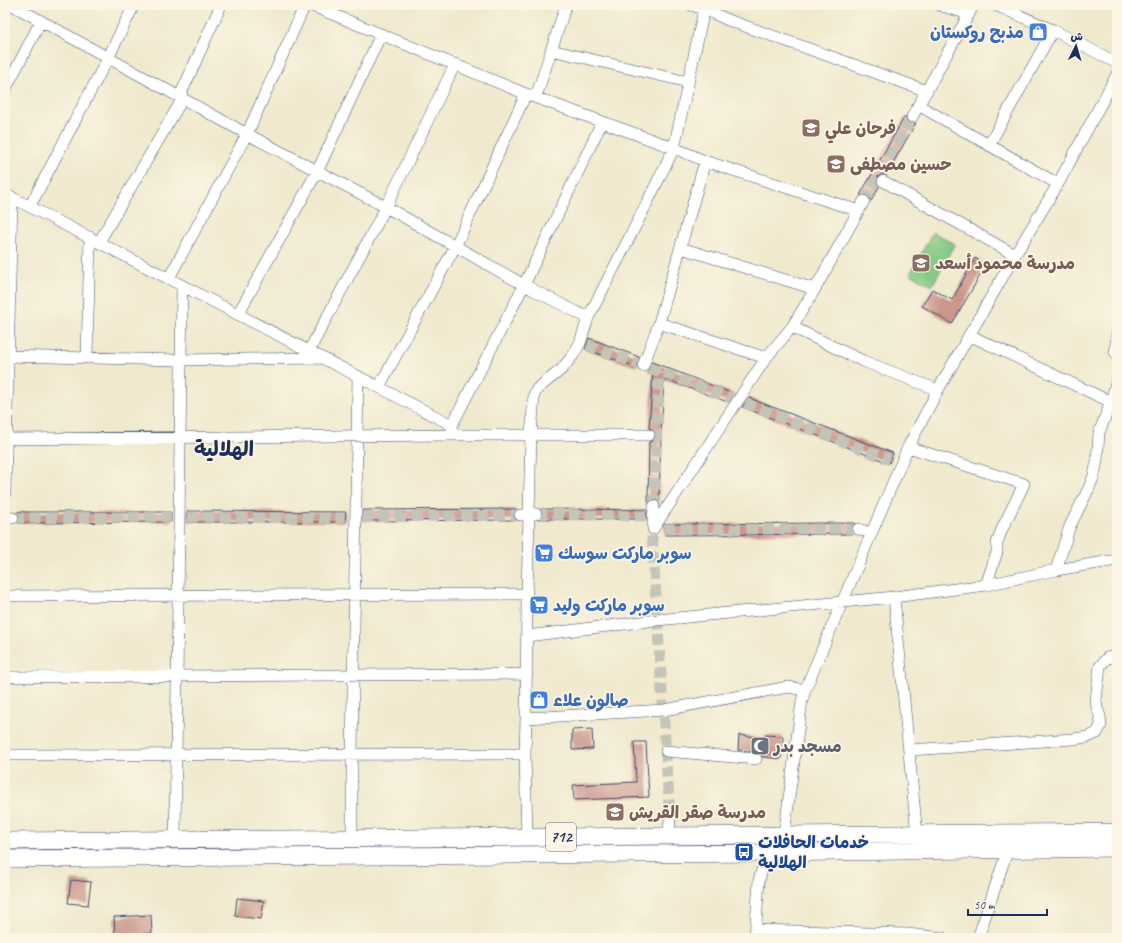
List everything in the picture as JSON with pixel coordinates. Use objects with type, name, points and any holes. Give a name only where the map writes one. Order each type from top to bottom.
[{"type":"main road","name":"712","points":[[5,841],[917,835],[1117,832]]},
{"type":"main road","name":"712","points":[[5,859],[759,853],[1117,848]]},
{"type":"street","points":[[12,5],[247,134],[318,170],[524,285],[588,318]]},
{"type":"street","points":[[30,206],[108,58],[134,5]]},
{"type":"street","points":[[87,358],[95,240],[182,97],[221,5]]},
{"type":"street","points":[[169,278],[247,134],[305,5]]},
{"type":"street","points":[[310,5],[531,96],[674,148],[705,161],[862,206],[792,327],[766,358],[652,532]]},
{"type":"street","points":[[379,387],[455,247],[531,96],[551,50],[566,5]]},
{"type":"street","points":[[691,5],[704,7],[728,20],[927,91]]},
{"type":"street","points":[[912,117],[971,10],[939,5]]},
{"type":"street","points":[[995,5],[1053,30],[1117,63]]},
{"type":"street","points":[[527,838],[525,754],[528,515],[534,395],[537,389],[568,363],[583,344],[588,318],[674,148],[704,7]]},
{"type":"street","points":[[5,90],[42,21]]},
{"type":"street","points":[[989,145],[1053,30]]},
{"type":"street","points":[[238,314],[318,170],[381,34]]},
{"type":"street","points":[[551,50],[688,82]]},
{"type":"street","points":[[310,351],[386,208],[455,64]]},
{"type":"street","points":[[784,835],[802,701],[805,690],[871,533],[896,462],[908,447],[938,390],[1015,255],[1058,184],[1117,74]]},
{"type":"street","points":[[918,106],[1058,184]]},
{"type":"street","points":[[452,430],[524,285],[602,122]]},
{"type":"street","points":[[643,366],[659,323],[705,161]]},
{"type":"street","points":[[883,180],[1015,255]]},
{"type":"street","points":[[5,492],[8,195],[379,387],[452,430]]},
{"type":"street","points":[[681,248],[815,289]]},
{"type":"street","points":[[175,839],[182,285]]},
{"type":"street","points":[[659,323],[766,358]]},
{"type":"street","points":[[792,327],[863,361],[938,390]]},
{"type":"street","points":[[1117,334],[1115,352],[1117,355]]},
{"type":"street","points":[[970,335],[1111,402]]},
{"type":"street","points":[[6,356],[180,360],[323,358]]},
{"type":"street","points":[[352,838],[354,517],[358,376]]},
{"type":"street","points":[[1056,570],[1070,526],[1094,475],[1097,461],[1099,434],[1111,402],[1117,379]]},
{"type":"street","points":[[6,439],[356,437],[452,430],[531,435],[649,435]]},
{"type":"street","points":[[908,447],[1024,484],[997,543],[997,552],[986,585]]},
{"type":"street","points":[[651,512],[652,532]]},
{"type":"street","points":[[652,532],[664,529]]},
{"type":"street","points":[[858,529],[871,533]]},
{"type":"street","points":[[527,636],[657,620],[894,597],[986,585],[1056,570],[1117,560]]},
{"type":"street","points":[[5,596],[527,594]]},
{"type":"street","points":[[894,597],[910,750],[917,835]]},
{"type":"street","points":[[910,750],[1073,739],[1088,737],[1097,733],[1101,725],[1096,700],[1100,666],[1107,658],[1117,656]]},
{"type":"street","points":[[5,677],[527,674]]},
{"type":"street","points":[[526,718],[664,710],[788,687],[805,690]]},
{"type":"street","points":[[666,751],[756,759]]},
{"type":"street","points":[[5,755],[525,754]]},
{"type":"street","points":[[669,836],[670,818]]},
{"type":"street","points":[[759,836],[759,880],[756,934],[919,935],[943,938]]},
{"type":"street","points":[[759,836],[759,880]]},
{"type":"street","points":[[978,938],[1008,849]]},
{"type":"green space","points":[[933,232],[955,244],[932,286],[910,274]]},
{"type":"building","points":[[905,116],[908,123],[916,123],[886,175],[883,174],[877,177],[876,181],[879,187],[871,201],[870,197],[867,195],[860,195]]},
{"type":"building","points":[[975,258],[986,265],[952,324],[922,306],[932,289],[952,300]]},
{"type":"building","points":[[589,338],[639,357],[636,367],[585,349]]},
{"type":"building","points":[[652,362],[734,394],[728,402],[664,379],[659,502],[654,499],[648,502],[649,442],[653,441],[656,435],[655,431],[649,428],[653,373],[648,371]]},
{"type":"building","points":[[749,398],[893,453],[889,463],[742,407]]},
{"type":"building","points":[[516,509],[513,515],[516,520],[363,521],[363,510]]},
{"type":"building","points":[[541,509],[646,510],[646,519],[541,519],[543,514]]},
{"type":"building","points":[[187,511],[346,512],[345,522],[187,522]]},
{"type":"building","points":[[17,512],[171,512],[171,522],[18,523],[20,518]]},
{"type":"building","points":[[855,523],[851,527],[853,534],[665,535],[664,524]]},
{"type":"building","points":[[592,729],[593,749],[572,750],[572,730]]},
{"type":"building","name":"مسجد بدر","points":[[739,735],[765,738],[765,735],[783,736],[781,759],[763,757],[757,752],[738,750]]},
{"type":"building","points":[[634,742],[646,742],[649,797],[574,800],[573,785],[636,782]]},
{"type":"building","points":[[71,880],[91,882],[88,905],[68,903]]},
{"type":"building","points":[[237,898],[264,901],[261,919],[235,916]]},
{"type":"building","points":[[151,915],[152,933],[115,935],[114,917]]},
{"type":"tunnel","points":[[864,201],[912,117]]},
{"type":"tunnel","points":[[587,345],[734,399]]},
{"type":"tunnel","points":[[654,506],[659,371]]},
{"type":"tunnel","points":[[745,403],[890,460]]},
{"type":"tunnel","points":[[536,514],[646,516]]},
{"type":"tunnel","points":[[362,517],[520,515]]},
{"type":"tunnel","points":[[13,518],[171,517]]},
{"type":"tunnel","points":[[187,517],[345,518]]},
{"type":"tunnel","points":[[664,529],[858,529]]},
{"type":"tunnel","points":[[652,536],[670,818]]},
{"type":"place","name":"مذبح روكستان","points":[[1038,32]]},
{"type":"place","name":"فرحان علي","points":[[811,128]]},
{"type":"place","name":"حسين مصطفى","points":[[836,164]]},
{"type":"place","name":"مدرسة محمود أسعد","points":[[921,263]]},
{"type":"place","name":"سوبر ماركت سوسك","points":[[544,553]]},
{"type":"place","name":"سوبر ماركت وليد","points":[[539,605]]},
{"type":"place","name":"صالون علاء","points":[[539,700]]},
{"type":"place","name":"مسجد بدر","points":[[760,746]]},
{"type":"place","name":"مدرسة صقر القريش","points":[[615,812]]},
{"type":"place","name":"خدمات الحافلات الهلالية","points":[[744,852]]},
{"type":"district","name":"الهلالية","points":[[224,449]]}]
